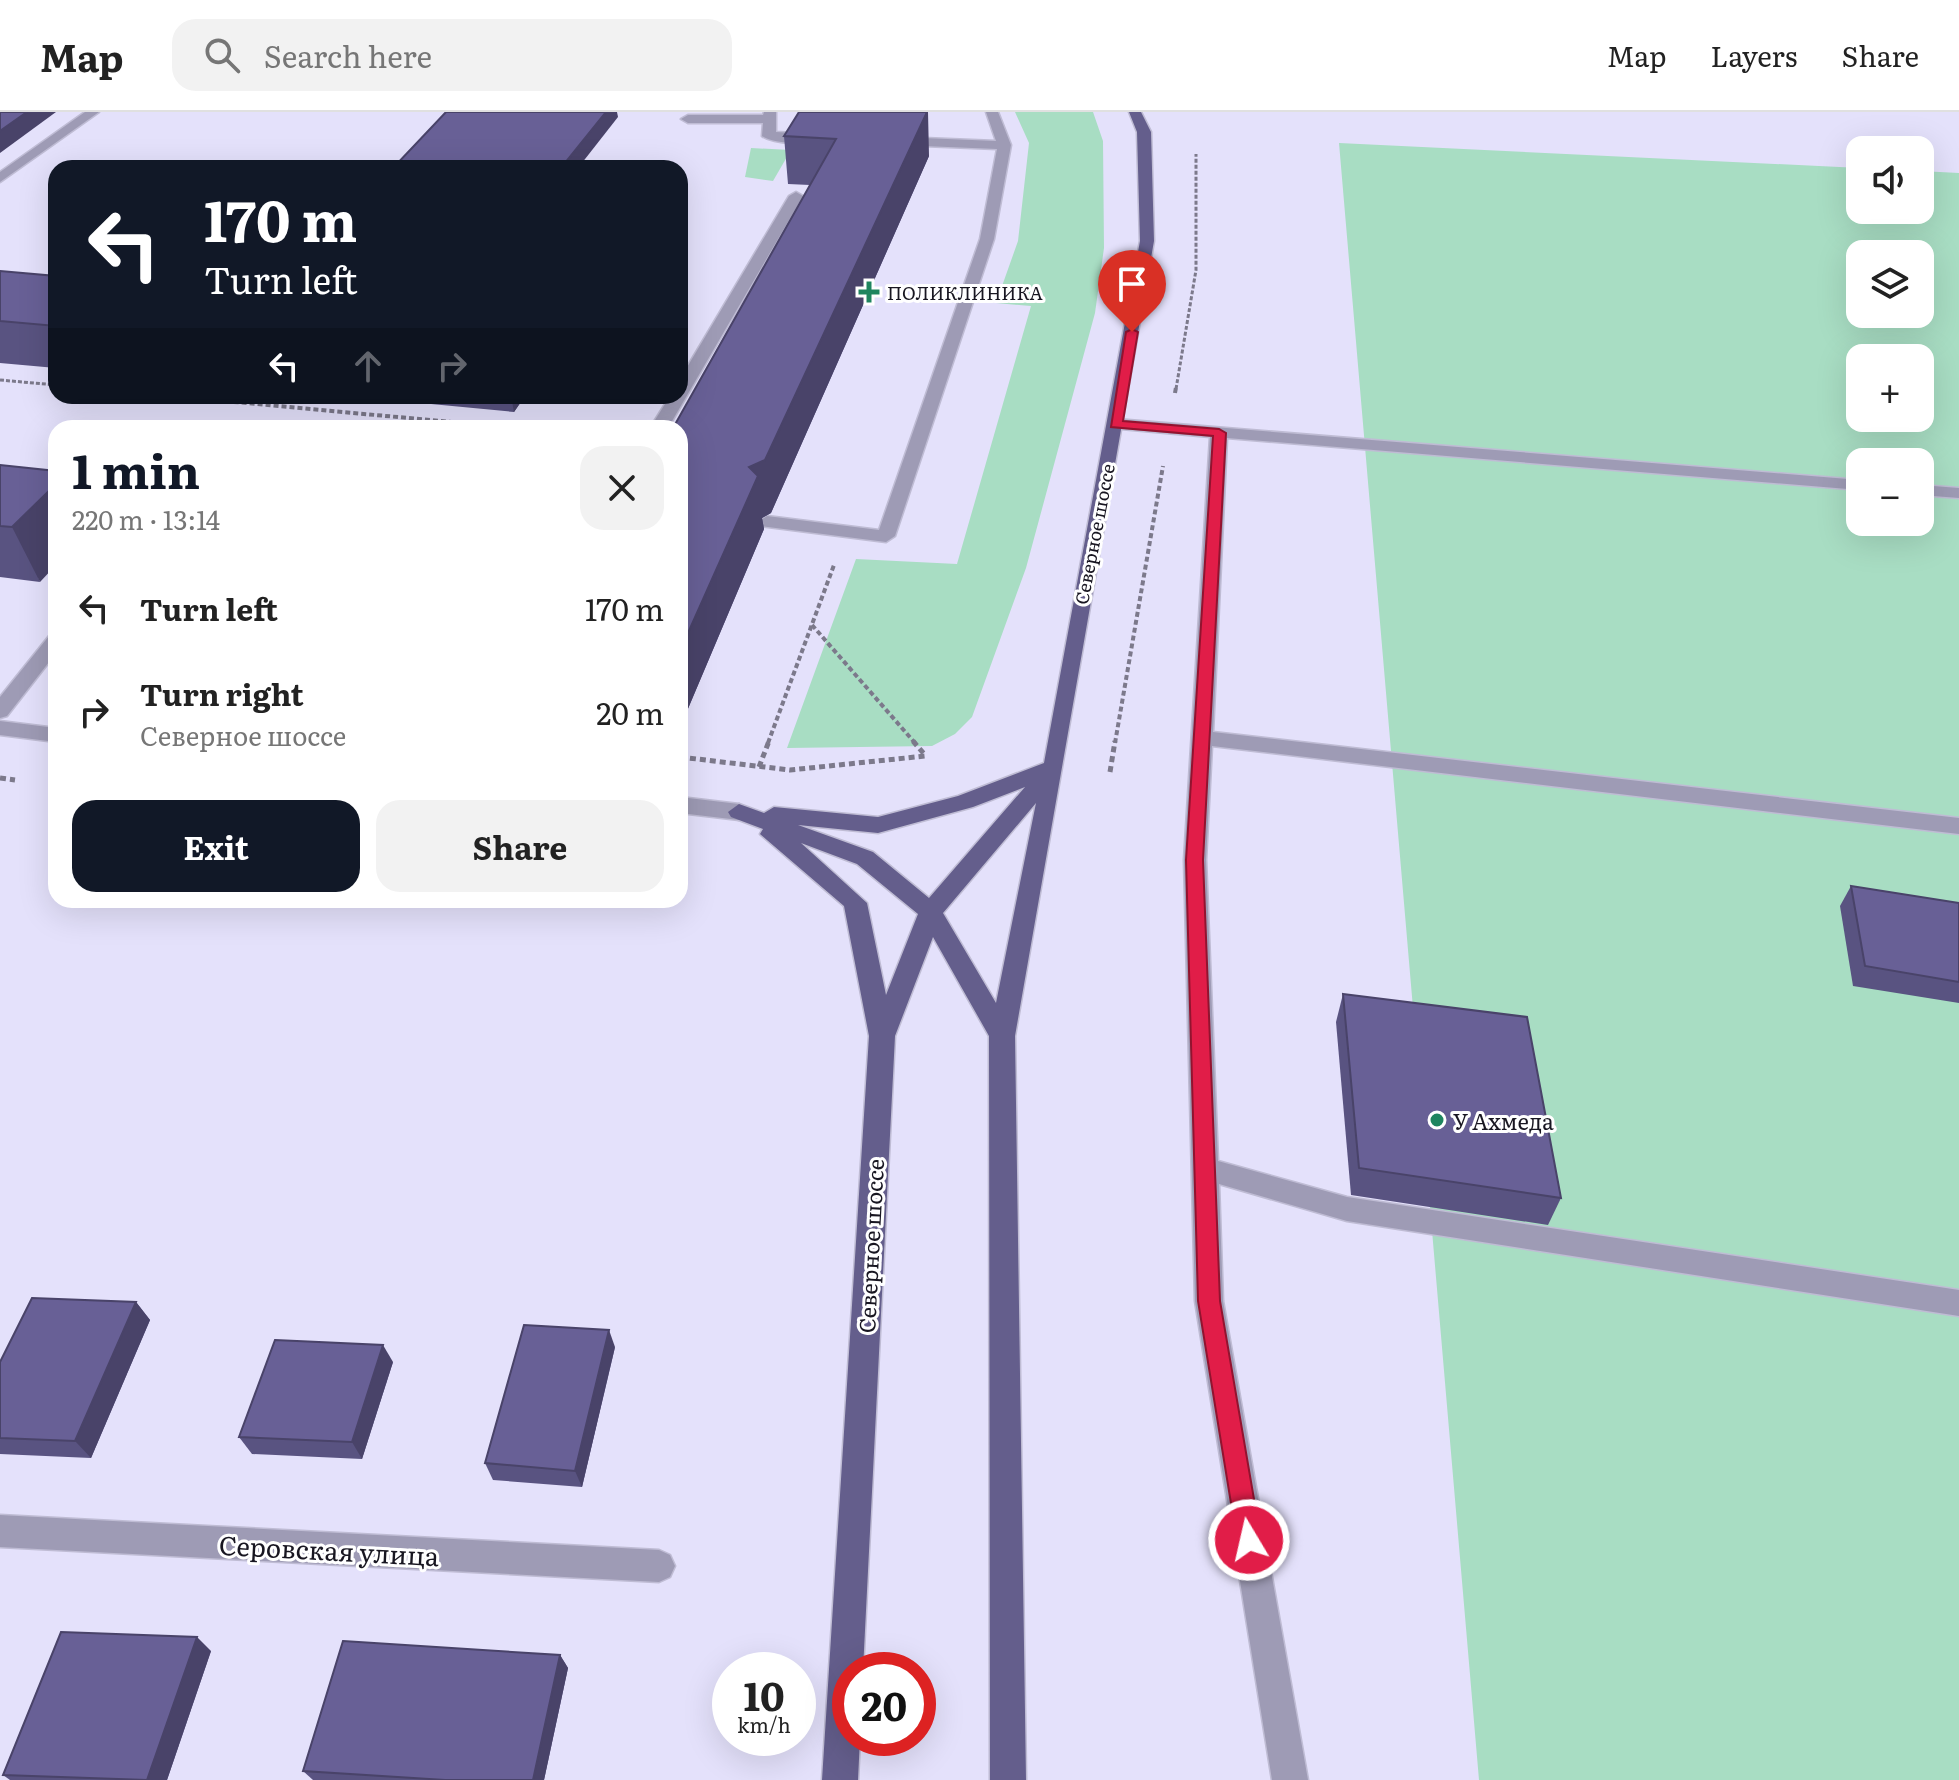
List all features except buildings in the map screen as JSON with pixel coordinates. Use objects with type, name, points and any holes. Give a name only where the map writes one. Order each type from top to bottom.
[{"type":"main road","name":"Северное шоссе","points":[[1008,1780],[1002,1036],[1054,766],[1091,543],[1116,424],[1147,241],[1144,132],[1135,112]]},
{"type":"main road","name":"Северное шоссе","points":[[840,1780],[882,1036],[931,912],[1054,766]]},
{"type":"main road","points":[[739,812],[878,825],[965,802],[1054,766]]},
{"type":"main road","points":[[739,812],[865,858],[931,912],[1002,1036]]},
{"type":"main road","points":[[739,812],[801,854],[855,903],[882,1036]]},
{"type":"street","points":[[0,178],[93,112]]},
{"type":"street","points":[[767,522],[886,536],[987,239],[1004,145],[992,112]]},
{"type":"street","points":[[688,119],[770,116],[769,136],[831,138]]},
{"type":"street","points":[[878,140],[1004,145]]},
{"type":"street","points":[[688,364],[796,196]]},
{"type":"street","points":[[1116,424],[1846,484]]},
{"type":"street","points":[[1219,433],[1195,860],[1209,1301],[1290,1780]]},
{"type":"street","points":[[1934,491],[1959,493]]},
{"type":"street","points":[[0,711],[48,650]]},
{"type":"street","points":[[0,728],[48,734]]},
{"type":"street","points":[[1202,738],[1959,826]]},
{"type":"street","points":[[688,806],[739,812]]},
{"type":"street","points":[[1205,1169],[1347,1209],[1959,1303]]},
{"type":"street","name":"Серовская улица","points":[[0,1531],[659,1566]]},
{"type":"path","points":[[0,380],[48,384]]},
{"type":"path","points":[[256,404],[430,420]]},
{"type":"path","points":[[759,767],[847,531]]},
{"type":"path","points":[[688,758],[790,770],[925,756],[812,625]]},
{"type":"path","points":[[0,778],[15,780]]},
{"type":"green space","points":[[1015,112],[1093,112],[1103,141],[1104,248],[1095,313],[1026,568],[972,717],[955,734],[932,746],[787,748],[856,559],[957,564],[1031,306],[996,303],[1018,241],[1029,143]]},
{"type":"green space","points":[[1339,143],[1846,167],[1846,224],[1934,224],[1934,172],[1959,173],[1959,1780],[1479,1780]]},
{"type":"green space","points":[[751,148],[791,150],[773,181],[745,177]]},
{"type":"place","name":"ПОЛИКЛИНИКА","points":[[869,292]]},
{"type":"place","name":"У Ахмеда","points":[[1437,1120]]},
{"type":"route","points":[[1132,332],[1116,424],[1219,433],[1195,860],[1209,1301],[1249,1540]]}]
